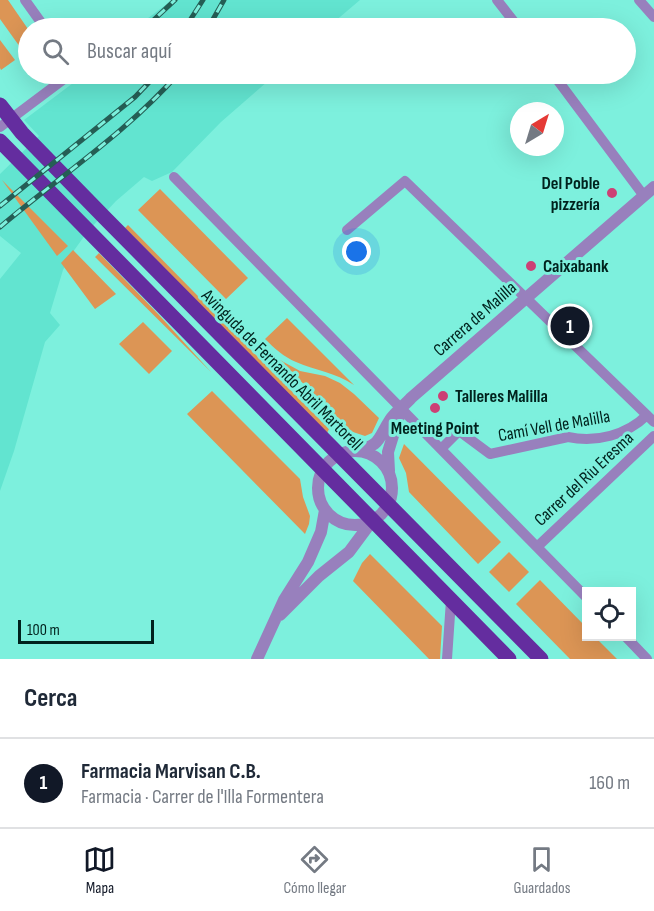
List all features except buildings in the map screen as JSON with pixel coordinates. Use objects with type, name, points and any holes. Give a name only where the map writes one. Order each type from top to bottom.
[{"type":"main road","name":"Avinguda de Fernando Abril Martorell","points":[[2,107],[22,133],[104,217],[541,659]]},
{"type":"main road","points":[[0,141],[509,659]]},
{"type":"street","points":[[25,0],[38,18]]},
{"type":"street","points":[[497,0],[511,18]]},
{"type":"street","points":[[639,0],[654,16]]},
{"type":"street","points":[[647,0],[654,8]]},
{"type":"street","points":[[0,127],[57,84]]},
{"type":"street","points":[[561,84],[644,196]]},
{"type":"street","points":[[174,177],[582,593]]},
{"type":"street","points":[[346,230],[405,181],[651,419]]},
{"type":"street","name":"Carrera de Malilla","points":[[338,454],[373,447],[382,436],[390,419],[654,187]]},
{"type":"street","points":[[338,454],[328,461],[322,470],[317,488],[319,500],[325,510],[334,519],[346,524],[360,525],[379,517],[388,505],[392,488],[387,461],[388,452],[401,409]]},
{"type":"street","name":"Camí Vell de Malilla","points":[[441,449],[459,431],[490,454],[568,437],[604,438],[651,419]]},
{"type":"street","name":"Carrer del Riu Eresma","points":[[537,547],[654,436]]},
{"type":"street","points":[[355,450],[375,457],[386,467],[390,476]]},
{"type":"street","points":[[257,659],[284,600],[308,561],[321,532],[325,510]]},
{"type":"street","points":[[277,618],[319,576],[349,552],[372,521]]},
{"type":"street","points":[[447,659],[452,600]]},
{"type":"street","points":[[630,641],[647,659]]},
{"type":"shaded area","points":[[0,0],[8,0],[20,18],[18,18],[18,44],[0,19]]},
{"type":"shaded area","points":[[172,0],[360,0],[339,18],[148,18]]},
{"type":"shaded area","points":[[0,40],[15,60],[1,70],[0,68]]},
{"type":"shaded area","points":[[72,84],[265,84],[221,122],[172,172],[152,181],[144,177],[116,201],[88,231],[70,256],[63,270],[50,313],[60,325],[45,342],[14,451],[0,491],[0,279],[21,253],[0,236],[0,174],[39,136],[24,120]]},
{"type":"shaded area","points":[[2,180],[68,246],[57,256]]},
{"type":"shaded area","points":[[160,189],[248,278],[226,299],[138,210]]},
{"type":"shaded area","points":[[128,225],[329,429],[327,433],[125,228]]},
{"type":"shaded area","points":[[73,250],[116,294],[95,309],[61,263]]},
{"type":"shaded area","points":[[99,253],[159,315],[211,372],[95,257]]},
{"type":"shaded area","points":[[287,318],[354,385],[340,377],[292,360],[265,339]]},
{"type":"shaded area","points":[[143,322],[172,351],[149,374],[119,344]]},
{"type":"shaded area","points":[[280,360],[300,371],[325,376],[340,383],[354,394],[379,418],[372,433],[365,436],[350,431]]},
{"type":"shaded area","points":[[212,391],[300,479],[303,497],[310,516],[305,534],[187,414]]},
{"type":"shaded area","points":[[404,444],[501,542],[478,564],[409,492],[406,473],[399,458]]},
{"type":"shaded area","points":[[509,552],[529,572],[509,592],[489,572]]},
{"type":"shaded area","points":[[370,554],[442,626],[440,659],[429,659],[353,581],[362,563]]},
{"type":"shaded area","points":[[540,580],[582,623],[582,641],[599,641],[617,659],[570,659],[516,604]]},
{"type":"railway","points":[[156,18],[175,0]]},
{"type":"railway","points":[[191,18],[203,0]]},
{"type":"railway","points":[[214,18],[224,0]]},
{"type":"railway","points":[[0,206],[135,97],[147,84]]},
{"type":"railway","points":[[0,227],[115,135],[168,84]]},
{"type":"place","name":"Del Poble pizzería","points":[[612,193]]},
{"type":"place","name":"Caixabank","points":[[531,266]]},
{"type":"place","name":"Farmacia Marvisan C.B.","points":[[570,326]]},
{"type":"place","name":"Talleres Malilla","points":[[443,396]]},
{"type":"place","name":"Meeting Point","points":[[435,408]]}]
